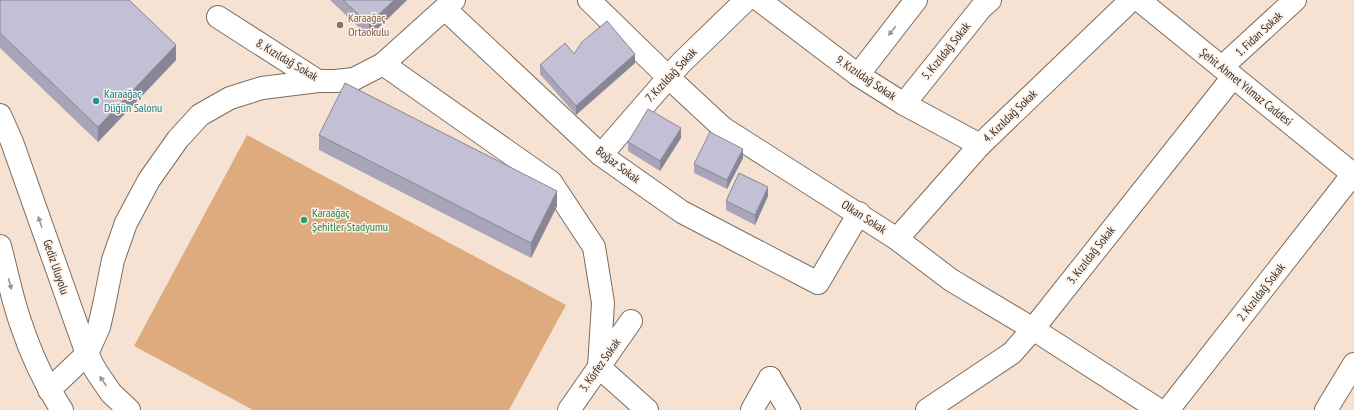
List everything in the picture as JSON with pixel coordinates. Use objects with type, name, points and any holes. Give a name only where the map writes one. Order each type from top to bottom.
[{"type":"street","name":"Olkan Sokak","points":[[589,0],[723,128],[897,238],[951,280],[1033,329],[1159,410]]},
{"type":"street","name":"7. Kızıldağ Sokak","points":[[601,155],[681,63],[746,0]]},
{"type":"street","name":"9. Kızıldağ Sokak","points":[[759,0],[858,75],[904,104],[980,145]]},
{"type":"street","points":[[858,75],[916,0]]},
{"type":"street","name":"5. Kızıldağ Sokak","points":[[904,104],[981,8],[990,0]]},
{"type":"street","name":"4. Kızıldağ Sokak","points":[[897,238],[980,145],[1131,0]]},
{"type":"street","name":"Şehit Ahmet Yılmaz Caddesi","points":[[1139,0],[1354,174]]},
{"type":"street","name":"1. Fidan Sokak","points":[[1228,72],[1295,0]]},
{"type":"street","name":"8. Kızıldağ Sokak","points":[[218,17],[318,81],[335,81],[354,79],[383,64],[450,4]]},
{"type":"street","name":"Boğaz Sokak","points":[[450,4],[601,155],[682,212],[818,283],[858,213]]},
{"type":"street","points":[[383,64],[551,182],[594,247],[603,303],[599,367],[647,410]]},
{"type":"street","name":"3. Kızıldağ Sokak","points":[[927,410],[1012,353],[1033,329],[1228,72]]},
{"type":"street","points":[[49,390],[86,354],[99,327],[112,260],[126,223],[149,180],[178,140],[200,115],[230,98],[262,88],[318,81]]},
{"type":"street","name":"Gediz Uluyolu","points":[[0,115],[12,142],[86,354],[111,393],[129,410]]},
{"type":"street","name":"2. Kızıldağ Sokak","points":[[1168,410],[1354,174]]},
{"type":"street","points":[[0,246],[21,323],[40,373],[62,410]]},
{"type":"street","name":"3. Körfez Sokak","points":[[569,410],[631,321]]},
{"type":"street","points":[[1326,410],[1354,364]]},
{"type":"street","points":[[752,410],[770,378],[789,410]]},
{"type":"shaded area","name":"Karaağaç Şehitler Stadyumu","points":[[247,135],[566,305],[509,410],[253,410],[134,346]]},
{"type":"building","name":"Karaağaç Düğün Salonu","points":[[0,0],[129,0],[176,45],[98,127],[0,33]]},
{"type":"building","points":[[343,0],[394,0],[369,24]]},
{"type":"building","points":[[607,21],[635,54],[576,106],[540,65],[565,43],[574,54],[582,42]]},
{"type":"building","points":[[345,83],[557,191],[531,243],[319,135]]},
{"type":"building","points":[[648,109],[681,128],[660,161],[628,142]]},
{"type":"building","points":[[710,132],[743,149],[727,180],[694,164]]},
{"type":"building","points":[[739,173],[768,187],[755,215],[726,201]]},
{"type":"place","name":"Karaağaç Ortaokulu","points":[[340,25]]},
{"type":"place","name":"Karaağaç Düğün Salonu","points":[[96,101]]},
{"type":"place","name":"Karaağaç Şehitler Stadyumu","points":[[304,220]]}]
